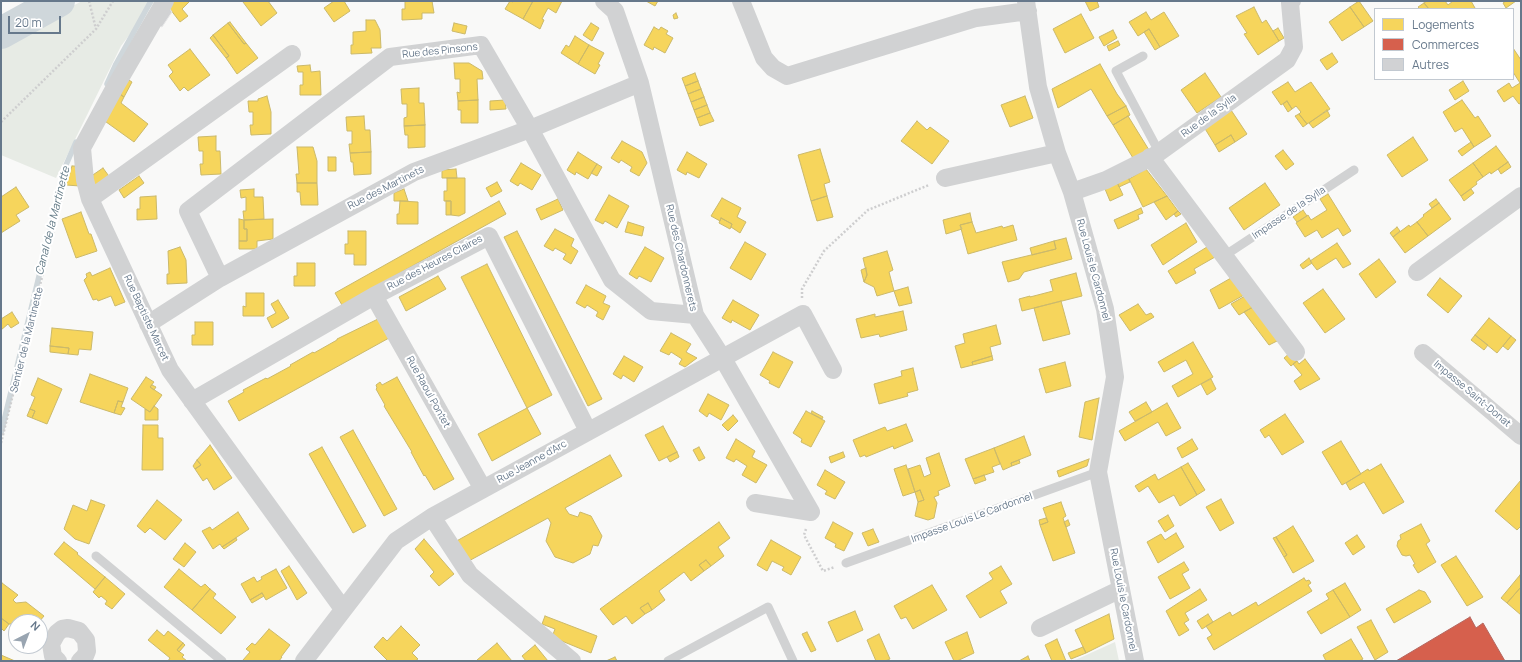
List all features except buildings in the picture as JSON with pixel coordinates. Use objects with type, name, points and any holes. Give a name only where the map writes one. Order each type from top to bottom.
[{"type":"street","name":"Rue Baptiste Marcet","points":[[165,1],[115,87],[82,148],[85,180],[90,199],[170,370],[343,609]]},
{"type":"street","name":"Rue des Chardonnerets","points":[[604,1],[616,11],[640,83],[695,316],[722,357],[811,512]]},
{"type":"street","points":[[741,1],[764,58],[773,68],[788,76],[976,18],[1027,6]]},
{"type":"street","name":"Rue de la Sylla","points":[[1072,192],[1106,180],[1154,155],[1288,60],[1294,47],[1290,3],[1292,1]]},
{"type":"street","name":"Rue Louis le Cardonnel","points":[[1027,6],[1038,87],[1072,192],[1105,309],[1115,377],[1098,472],[1135,661]]},
{"type":"street","name":"Rue des Pinsons","points":[[220,278],[188,211],[390,57],[482,45],[530,129],[612,280],[651,310],[695,316]]},
{"type":"street","points":[[90,199],[292,54]]},
{"type":"street","name":"Rue des Martinets","points":[[148,324],[220,278],[414,172],[530,129],[640,83]]},
{"type":"street","points":[[945,178],[1058,152]]},
{"type":"street","points":[[1154,155],[1224,256],[1296,352]]},
{"type":"street","points":[[1417,272],[1521,196]]},
{"type":"street","name":"Rue des Heures Claires","points":[[192,401],[374,296],[489,236],[588,431]]},
{"type":"street","name":"Rue Raoul Pontet","points":[[374,296],[483,489]]},
{"type":"street","points":[[803,314],[833,370]]},
{"type":"street","name":"Rue Jeanne d'Arc","points":[[304,661],[396,541],[432,517],[803,314]]},
{"type":"street","name":"Impasse Saint-Donat","points":[[1423,353],[1521,436]]},
{"type":"street","points":[[755,503],[811,512]]},
{"type":"street","points":[[432,517],[470,575],[572,661]]},
{"type":"street","points":[[1040,628],[1121,589]]},
{"type":"street","points":[[58,661],[53,656],[51,644],[56,633],[62,629],[68,628],[79,631],[86,640],[87,651],[85,656],[80,661]]},
{"type":"lane","points":[[1143,56],[1116,71],[1154,155]]},
{"type":"lane","name":"Impasse de la Sylla","points":[[1224,256],[1354,170]]},
{"type":"lane","name":"Impasse Louis Le Cardonnel","points":[[846,563],[1098,472]]},
{"type":"lane","points":[[96,556],[222,661]]},
{"type":"lane","points":[[668,661],[768,607],[793,661]]},
{"type":"path","points":[[89,1],[96,29]]},
{"type":"path","points":[[1,122],[96,29],[113,1]]},
{"type":"path","name":"Sentier de la Martinette","points":[[1,443],[66,178]]},
{"type":"path","points":[[803,314],[802,289],[824,251],[868,210],[945,178]]},
{"type":"path","points":[[811,512],[804,536],[823,571]]},
{"type":"shaded area","points":[[82,1],[155,1],[121,46],[56,178],[1,155],[1,44]]},
{"type":"shaded area","points":[[1115,642],[1119,661],[1073,661]]},
{"type":"waterway","points":[[1,33],[59,1]]},
{"type":"waterway","name":"Canal de la Martinette","points":[[107,84],[116,64],[151,1]]},
{"type":"waterway","name":"Canal de la Martinette","points":[[1,433],[66,165],[76,142]]}]
